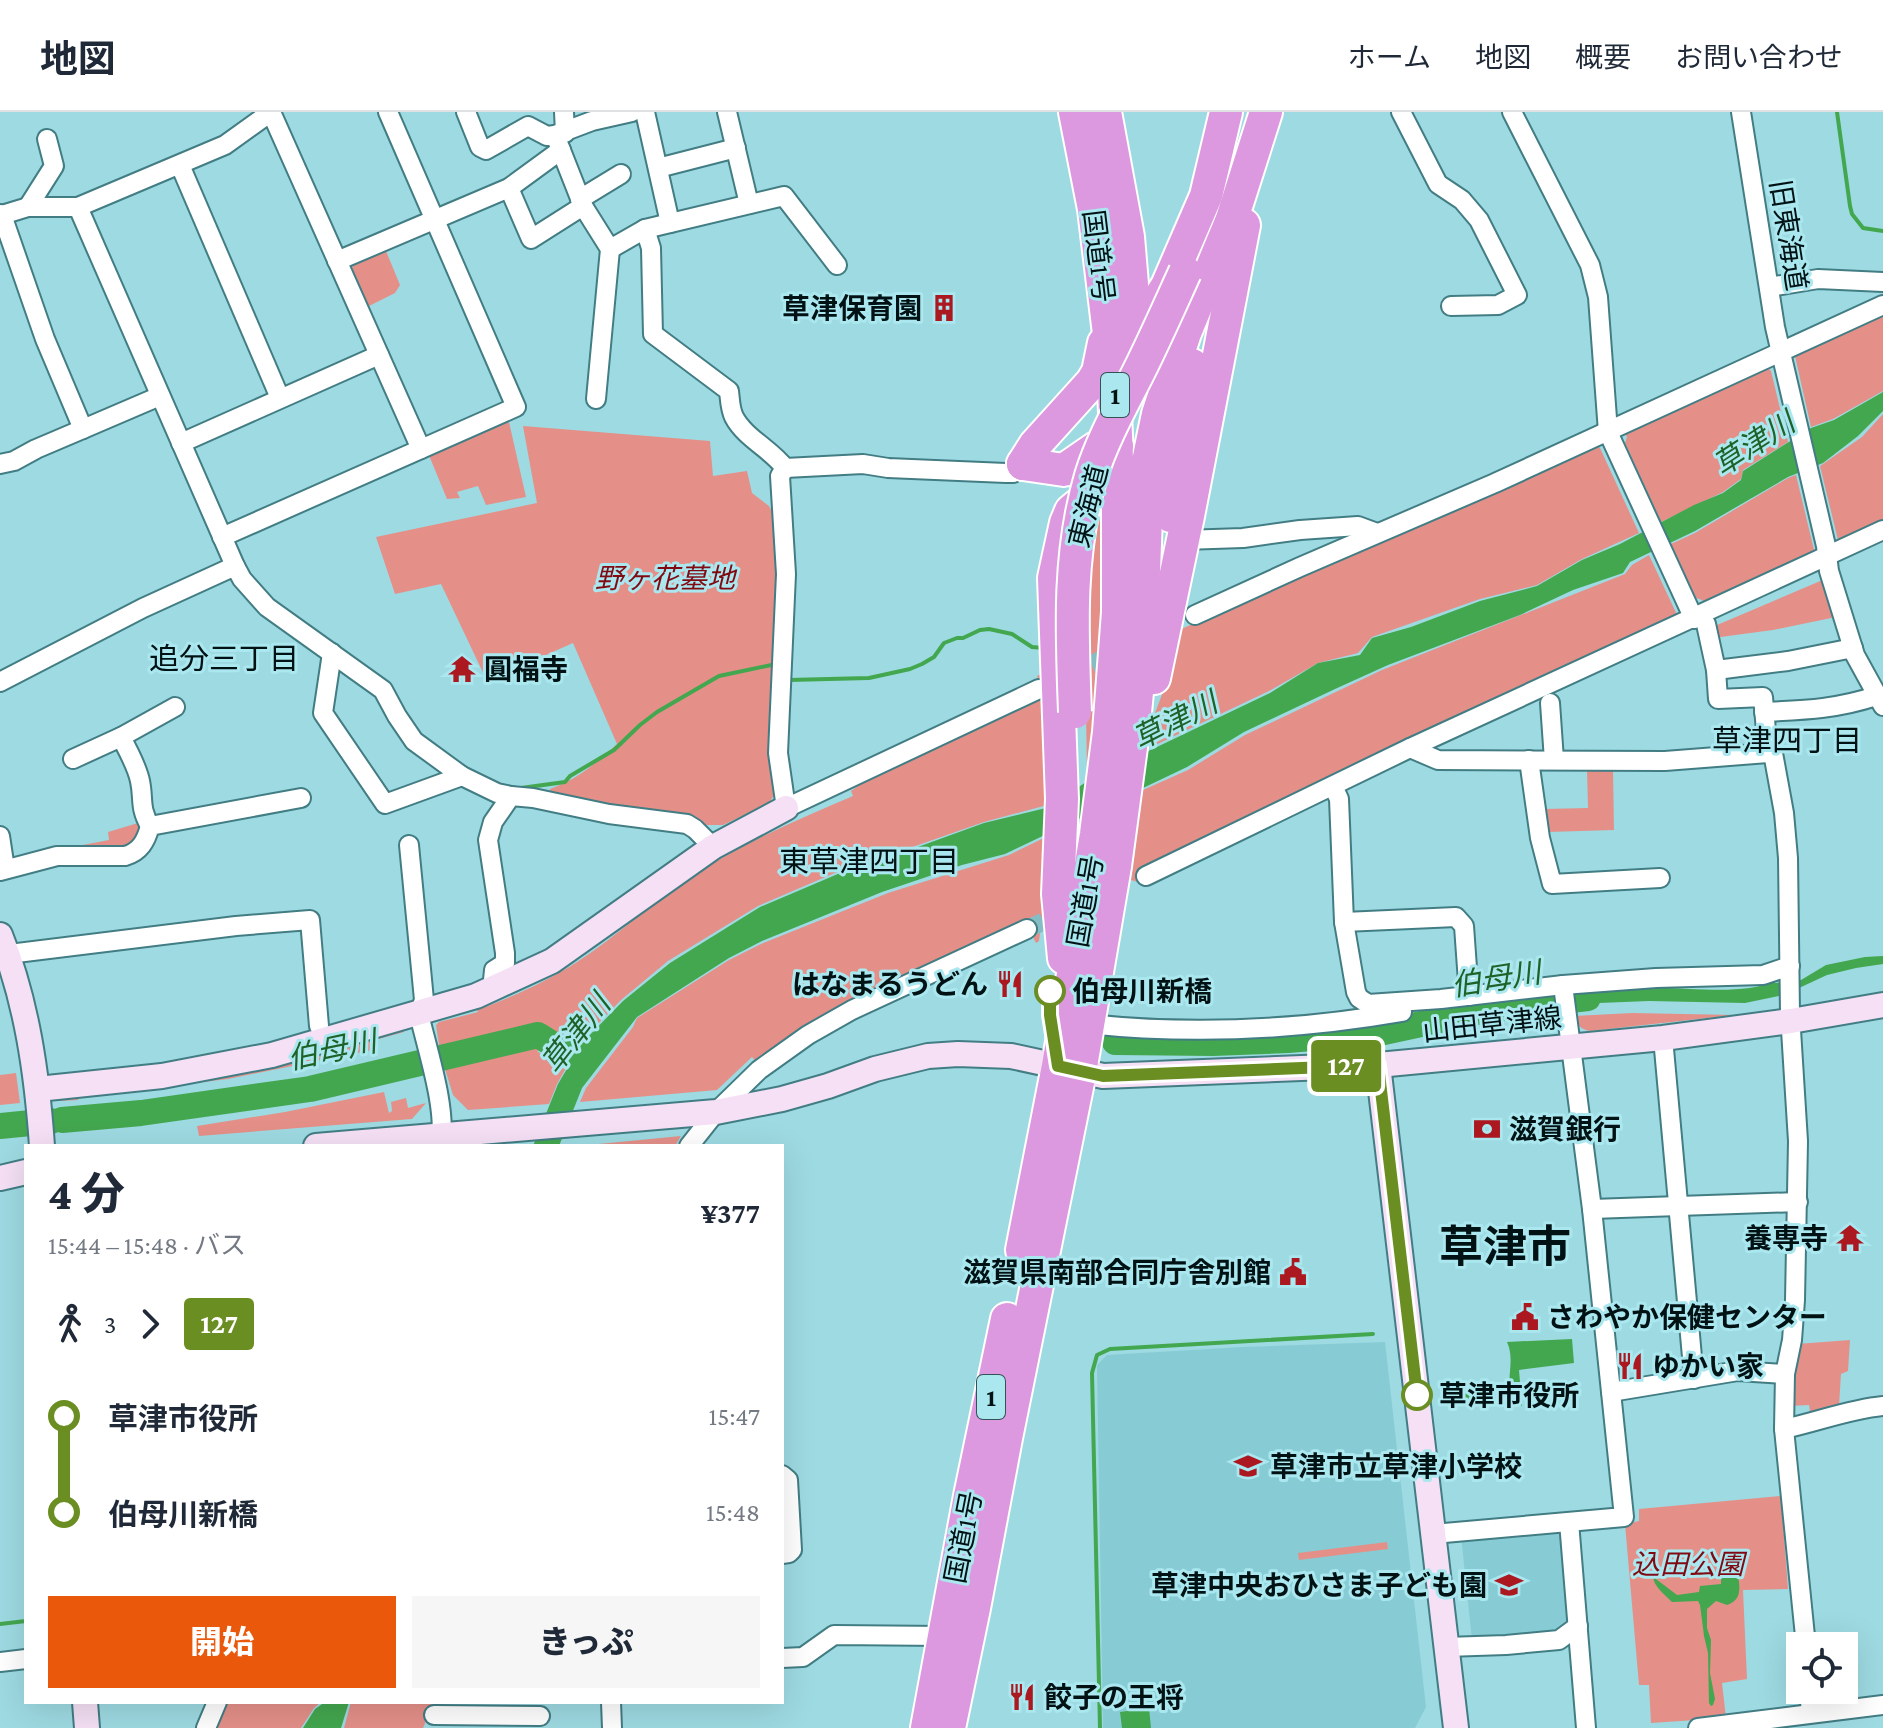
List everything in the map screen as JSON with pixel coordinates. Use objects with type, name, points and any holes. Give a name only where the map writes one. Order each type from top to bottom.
[{"type":"highway","name":"国道1号","points":[[927,1728],[970,1496],[1017,1273],[1069,1069],[1088,1024],[1085,882],[1096,834],[1109,732],[1137,669],[1118,612],[1118,482],[1113,367],[1094,209],[1075,112]]},
{"type":"highway","name":"国道1号","points":[[1105,112],[1128,237],[1148,462]]},
{"type":"highway","points":[[1131,263],[1148,297],[1154,300],[1162,295],[1206,196],[1226,112]]},
{"type":"highway","name":"東海道","points":[[1085,882],[1072,585],[1077,540],[1091,476],[1185,272],[1224,177],[1241,112]]},
{"type":"highway","name":"東海道","points":[[1071,940],[1085,882],[1150,689],[1137,669],[1144,592],[1148,462],[1158,414],[1185,333],[1232,219],[1262,126]]},
{"type":"highway","name":"1","points":[[1137,669],[1183,540],[1262,126]]},
{"type":"highway","points":[[1183,540],[1171,520],[1170,508],[1178,416],[1204,324],[1220,300],[1230,297]]},
{"type":"highway","points":[[1023,464],[1035,445],[1098,372],[1107,316]]},
{"type":"highway","points":[[1023,464],[1045,455],[1079,416],[1102,406]]},
{"type":"highway","points":[[1023,464],[1064,470],[1108,442],[1117,446]]},
{"type":"highway","points":[[1085,882],[1062,799],[1049,696],[1054,578],[1071,511],[1079,504],[1112,490],[1118,482]]},
{"type":"highway","name":"国道1号","points":[[949,1728],[1006,1438],[1069,1069],[1071,940]]},
{"type":"highway","points":[[1069,1069],[1050,1015],[1050,991],[1054,970],[1071,940]]},
{"type":"street","points":[[83,429],[45,339],[1,214],[28,207],[78,207],[225,145],[271,112],[421,449]]},
{"type":"street","points":[[222,537],[516,407],[388,112]]},
{"type":"street","points":[[466,112],[480,147],[486,150],[525,119],[547,136],[560,139]]},
{"type":"street","points":[[564,112],[560,139],[582,203],[610,249],[596,399]]},
{"type":"street","points":[[645,112],[670,223]]},
{"type":"street","points":[[727,112],[749,204]]},
{"type":"street","points":[[1401,112],[1438,184],[1462,200],[1479,220],[1517,295],[1498,305],[1451,306]]},
{"type":"street","points":[[1512,112],[1590,265],[1598,297],[1609,437],[1696,616],[1716,670],[1718,699],[1763,697],[1768,753]]},
{"type":"street","name":"旧東海道","points":[[1741,112],[1782,359],[1827,551]]},
{"type":"street","points":[[337,261],[509,188],[560,139],[592,121],[624,113]]},
{"type":"street","points":[[28,207],[54,166],[47,139]]},
{"type":"street","points":[[658,168],[736,148]]},
{"type":"street","points":[[180,165],[280,398]]},
{"type":"street","points":[[509,188],[531,239],[621,174]]},
{"type":"street","points":[[610,249],[645,229],[784,196],[837,265]]},
{"type":"street","points":[[78,207],[235,566],[242,579],[267,607],[383,690],[414,741],[462,776],[497,793],[511,796],[687,824],[713,847]]},
{"type":"street","points":[[645,229],[651,248],[653,334],[729,391],[732,414],[743,429],[785,468]]},
{"type":"street","points":[[1769,287],[1818,279],[1883,282]]},
{"type":"street","points":[[1195,615],[1377,533],[1609,437],[1782,359],[1883,305]]},
{"type":"street","points":[[181,443],[379,355]]},
{"type":"street","points":[[0,464],[14,461],[160,396]]},
{"type":"street","points":[[785,468],[863,464],[888,468],[1013,473],[1023,464]]},
{"type":"street","points":[[785,468],[780,476],[786,574],[778,753],[786,808]]},
{"type":"street","points":[[1183,540],[1243,538],[1358,526],[1377,533]]},
{"type":"street","points":[[1146,876],[1410,748],[1771,583],[1827,551],[1883,530]]},
{"type":"street","points":[[1764,712],[1824,709],[1880,701],[1861,669],[1853,648],[1829,571],[1827,551]]},
{"type":"street","points":[[0,682],[143,608],[235,566]]},
{"type":"street","points":[[1716,670],[1788,661],[1853,648]]},
{"type":"street","points":[[332,653],[323,713],[385,804],[462,776]]},
{"type":"street","points":[[38,1094],[162,1076],[421,1023],[552,961],[713,847],[786,808],[1049,696]]},
{"type":"street","points":[[1550,703],[1554,760]]},
{"type":"street","points":[[73,759],[175,707]]},
{"type":"street","points":[[0,836],[2,870],[57,856],[135,854],[147,839],[150,826],[143,814],[140,780],[121,737]]},
{"type":"street","points":[[1410,748],[1438,760],[1665,761],[1773,753],[1786,828],[1790,897],[1790,1010],[1798,1141],[1795,1300],[1785,1374],[1784,1429],[1805,1632]]},
{"type":"street","points":[[1529,760],[1540,838],[1552,884],[1660,878]]},
{"type":"street","points":[[1333,786],[1339,799],[1344,922],[1356,992],[1368,1004],[1469,996],[1565,995],[1656,978],[1763,975],[1790,970]]},
{"type":"street","points":[[492,990],[494,970],[505,963],[505,953],[488,840],[493,822],[511,796]]},
{"type":"street","points":[[150,826],[301,798]]},
{"type":"street","points":[[409,845],[424,1000],[421,1023],[442,1115],[441,1140]]},
{"type":"street","points":[[1344,922],[1456,917],[1464,926],[1469,996]]},
{"type":"street","points":[[42,1142],[38,1094],[23,1008],[3,948],[310,920],[319,1026]]},
{"type":"street","points":[[690,1144],[704,1114],[784,1051],[829,1022],[1027,929]]},
{"type":"street","points":[[1433,1534],[1624,1517],[1592,1209],[1565,995]]},
{"type":"street","points":[[1088,1024],[1191,1031],[1319,1025],[1403,1012],[1418,1008],[1423,1000]]},
{"type":"street","name":"山田草津線","points":[[358,1144],[441,1140],[469,1132],[704,1114],[768,1102],[928,1056],[1011,1056],[1112,1075],[1378,1065],[1663,1038],[1790,1010],[1883,1005]]},
{"type":"street","points":[[1663,1038],[1694,1379]]},
{"type":"street","points":[[1378,1065],[1456,1728]]},
{"type":"street","points":[[754,1075],[755,1092],[768,1102]]},
{"type":"street","points":[[0,1178],[24,1172]]},
{"type":"street","points":[[1592,1209],[1798,1202]]},
{"type":"street","points":[[1611,1392],[1738,1371],[1785,1374]]},
{"type":"street","points":[[1784,1429],[1867,1407],[1883,1406]]},
{"type":"street","points":[[784,1477],[788,1480],[792,1550],[784,1554]]},
{"type":"street","points":[[1569,1522],[1586,1728]]},
{"type":"street","points":[[1446,1647],[1559,1640],[1578,1626]]},
{"type":"street","points":[[784,1658],[803,1657],[834,1635],[944,1636]]},
{"type":"street","points":[[0,1662],[24,1659]]},
{"type":"street","points":[[85,1704],[87,1728]]},
{"type":"street","points":[[206,1728],[216,1704]]},
{"type":"street","points":[[611,1704],[612,1728]]},
{"type":"street","points":[[1698,1728],[1802,1718],[1883,1705]]},
{"type":"street","points":[[434,1715],[541,1715]]},
{"type":"shaded area","points":[[1883,392],[1883,411],[1858,436],[1823,463],[1788,477],[1695,531],[1630,562],[1623,573],[1573,590],[1520,615],[1388,665],[1335,689],[1244,732],[1187,767],[1005,854],[882,892],[762,941],[729,958],[637,1017],[582,1088],[560,1144],[534,1144],[568,1067],[557,1061],[554,1045],[583,1042],[623,1001],[670,963],[760,907],[859,865],[984,823],[1046,808],[1094,777],[1270,693],[1318,663],[1360,655],[1372,638],[1480,601],[1537,586],[1582,560],[1723,493],[1741,480],[1743,471],[1811,428],[1834,420]]},
{"type":"shaded area","points":[[1883,956],[1883,964],[1827,975],[1784,995],[1745,1003],[1649,1001],[1574,1004],[1574,995],[1607,992],[1662,988],[1750,988],[1774,981],[1801,980],[1826,965]]},
{"type":"shaded area","points":[[1572,1339],[1574,1363],[1519,1370],[1522,1406],[1511,1392],[1511,1360],[1507,1342]]},
{"type":"shaded area","name":"草津市立草津小学校","points":[[1385,1342],[1426,1707],[1415,1728],[1103,1728],[1097,1365],[1107,1355]]},
{"type":"shaded area","points":[[1483,1381],[1485,1401],[1465,1404],[1462,1383]]},
{"type":"shaded area","name":"草津中央おひさま子ども園","points":[[1565,1529],[1572,1620],[1553,1634],[1472,1640],[1461,1536]]},
{"type":"shaded area","points":[[1652,1549],[1656,1579],[1677,1595],[1699,1592],[1700,1586],[1721,1584],[1721,1577],[1738,1575],[1738,1597],[1727,1605],[1716,1601],[1707,1609],[1707,1628],[1711,1640],[1710,1673],[1715,1699],[1711,1706],[1708,1653],[1700,1605],[1698,1601],[1672,1602],[1659,1590],[1653,1578],[1649,1554]]},
{"type":"shaded area","points":[[322,1704],[348,1704],[341,1728],[303,1728],[315,1709]]},
{"type":"shaded area","points":[[1149,1708],[1151,1728],[1122,1728],[1120,1712]]},
{"type":"green space","points":[[386,251],[400,285],[395,293],[365,308],[351,273],[353,265]]},
{"type":"green space","points":[[1883,311],[1883,391],[1833,419],[1811,427],[1795,356],[1799,350]]},
{"type":"green space","points":[[1767,367],[1771,371],[1788,442],[1743,470],[1741,479],[1723,492],[1661,522],[1625,443],[1627,437],[1624,431]]},
{"type":"green space","points":[[1883,414],[1883,523],[1839,544],[1820,466],[1862,437]]},
{"type":"green space","points":[[509,422],[526,497],[486,505],[478,486],[457,492],[460,498],[447,499],[428,453]]},
{"type":"green space","name":"野ヶ花墓地","points":[[523,426],[710,441],[713,476],[747,471],[752,493],[769,506],[773,514],[778,542],[776,792],[769,803],[723,825],[705,825],[693,815],[674,816],[550,797],[550,789],[586,770],[617,744],[573,643],[487,681],[441,584],[395,594],[376,537],[537,503]]},
{"type":"green space","points":[[1596,444],[1639,533],[1582,559],[1537,585],[1480,599],[1372,637],[1358,653],[1318,663],[1269,691],[1149,748],[1152,721],[1169,676],[1179,630]]},
{"type":"green space","points":[[1796,475],[1815,554],[1705,605],[1696,598],[1671,544]]},
{"type":"green space","points":[[1105,500],[1106,587],[1091,771],[1087,771],[1084,593],[1097,501]]},
{"type":"green space","points":[[1649,555],[1678,617],[1137,869],[1141,883],[1131,880],[1143,790],[1188,770],[1245,735],[1382,670],[1625,574],[1632,565]]},
{"type":"green space","points":[[1825,579],[1836,617],[1713,638],[1710,628]]},
{"type":"green space","points":[[1045,672],[1051,804],[858,863],[758,906],[668,961],[621,1000],[582,1040],[553,1040],[539,1028],[440,1051],[436,1025],[439,1022],[478,1012],[565,969],[675,888],[728,854],[853,796],[851,791],[880,770],[1044,691],[1037,676]]},
{"type":"green space","points":[[1613,769],[1614,830],[1548,832],[1544,809],[1588,808],[1587,770]]},
{"type":"green space","points":[[138,823],[142,834],[130,847],[72,851],[72,847],[109,840],[108,832]]},
{"type":"green space","points":[[1050,835],[1045,898],[1039,941],[1036,943],[1028,920],[859,1000],[756,1062],[752,1057],[717,1090],[580,1102],[586,1088],[637,1018],[729,960],[888,893],[1009,855]]},
{"type":"green space","points":[[1632,1013],[1735,1015],[1590,1031],[1579,1026],[1574,1016]]},
{"type":"green space","points":[[403,1029],[404,1032],[371,1041],[372,1050],[228,1079],[79,1097],[78,1100],[58,1101],[57,1098]]},
{"type":"green space","points":[[519,1044],[536,1044],[538,1052],[566,1068],[549,1104],[468,1110],[453,1095],[442,1059],[476,1059]]},
{"type":"green space","points":[[16,1073],[20,1103],[0,1105],[0,1075]]},
{"type":"green space","points":[[384,1092],[389,1113],[392,1111],[391,1102],[406,1098],[408,1108],[426,1103],[412,1119],[199,1136],[197,1126]]},
{"type":"green space","points":[[681,1136],[676,1144],[599,1144]]},
{"type":"green space","points":[[1850,1340],[1848,1371],[1841,1374],[1839,1406],[1811,1419],[1809,1405],[1790,1406],[1797,1344]]},
{"type":"green space","name":"込田公園","points":[[1781,1496],[1788,1589],[1743,1590],[1747,1679],[1722,1683],[1726,1718],[1651,1723],[1649,1685],[1639,1685],[1625,1524],[1639,1521],[1639,1509]]},
{"type":"green space","points":[[1387,1542],[1388,1549],[1299,1560],[1298,1553]]},
{"type":"green space","points":[[222,1704],[319,1704],[301,1728],[213,1728]]},
{"type":"green space","points":[[350,1704],[433,1704],[423,1728],[344,1728]]},
{"type":"waterway","points":[[1837,112],[1852,214],[1863,228],[1883,231]]},
{"type":"waterway","points":[[789,680],[869,678],[910,669],[934,657],[944,643],[980,630],[1012,634],[1032,647],[1044,648]]},
{"type":"waterway","points":[[521,788],[565,782],[614,750],[657,712],[719,676],[776,664]]},
{"type":"waterway","points":[[788,714],[789,687]]},
{"type":"waterway","name":"伯母川","points":[[1115,1042],[1213,1043],[1384,1032],[1486,1010],[1588,998]]},
{"type":"waterway","name":"伯母川","points":[[62,1120],[141,1113],[310,1089],[538,1035],[554,1045],[585,1053],[588,1050]]},
{"type":"waterway","name":"伯母川","points":[[0,1126],[51,1121]]},
{"type":"waterway","points":[[1100,1728],[1092,1373],[1097,1355],[1110,1349],[1373,1334]]},
{"type":"waterway","points":[[0,1624],[24,1621]]},
{"type":"tunnel","points":[[1067,676],[1119,651]]},
{"type":"tunnel","points":[[1027,929],[1067,911]]},
{"type":"bus line","name":"127","points":[[1050,991],[1050,1015],[1058,1066],[1080,1072],[1103,1076],[1378,1065],[1417,1395]]},
{"type":"place","name":"草津保育園","points":[[944,308]]},
{"type":"place","name":"圓福寺","points":[[462,669]]},
{"type":"place","name":"はなまるうどん","points":[[1010,984]]},
{"type":"place","name":"伯母川新橋","points":[[1050,991]]},
{"type":"place","name":"滋賀銀行","points":[[1487,1129]]},
{"type":"place","name":"養専寺","points":[[1850,1238]]},
{"type":"place","name":"滋賀県南部合同庁舎別館","points":[[1293,1272]]},
{"type":"place","name":"さわやか保健センター","points":[[1525,1317]]},
{"type":"place","name":"ゆかい家","points":[[1630,1366]]},
{"type":"place","name":"草津市役所","points":[[1417,1395]]},
{"type":"place","name":"草津市立草津小学校","points":[[1248,1466]]},
{"type":"place","name":"草津中央おひさま子ども園","points":[[1509,1585]]},
{"type":"place","name":"餃子の王将","points":[[1022,1697]]},
{"type":"district","name":"追分三丁目","points":[[224,659]]},
{"type":"district","name":"草津四丁目","points":[[1787,741]]},
{"type":"district","name":"東草津四丁目","points":[[869,862]]},
{"type":"district","name":"草津市","points":[[1505,1247]]},
{"type":"water label","name":"草津川","points":[[1754,444]]},
{"type":"water label","name":"草津川","points":[[1175,721]]},
{"type":"water label","name":"草津川","points":[[576,1034]]}]
